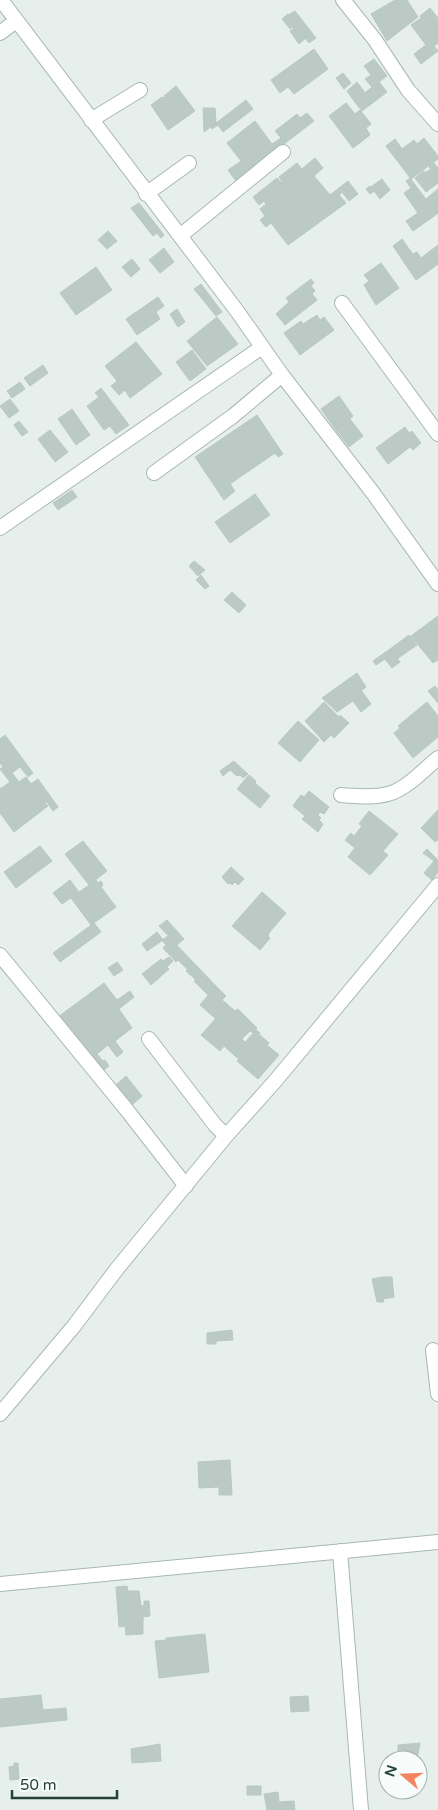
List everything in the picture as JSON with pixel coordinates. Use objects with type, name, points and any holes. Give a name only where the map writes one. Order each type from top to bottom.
[{"type":"street","points":[[1,0],[146,194],[237,311],[282,375],[373,492],[438,584]]},
{"type":"street","points":[[343,0],[375,40],[408,90],[438,124]]},
{"type":"street","points":[[0,33],[16,21]]},
{"type":"street","points":[[90,120],[140,90]]},
{"type":"street","points":[[180,236],[283,152]]},
{"type":"street","points":[[146,194],[189,163]]},
{"type":"street","points":[[342,303],[438,434]]},
{"type":"street","points":[[0,528],[262,347]]},
{"type":"street","points":[[154,473],[233,416],[282,375]]},
{"type":"street","points":[[341,795],[374,796],[396,791],[438,758]]},
{"type":"street","points":[[0,1414],[74,1326],[116,1270],[226,1136],[282,1072],[438,884]]},
{"type":"street","points":[[0,956],[126,1108],[186,1186]]},
{"type":"street","points":[[149,1039],[215,1125],[226,1136]]},
{"type":"street","points":[[433,1350],[438,1394]]},
{"type":"street","points":[[0,1584],[438,1542]]},
{"type":"street","points":[[340,1552],[361,1810]]},
{"type":"building","points":[[395,0],[407,0],[418,17],[387,41],[371,14]]},
{"type":"building","points":[[430,8],[438,18],[438,40],[420,16]]},
{"type":"building","points":[[295,11],[316,38],[309,43],[288,15]]},
{"type":"building","points":[[288,14],[306,38],[299,44],[290,31],[294,28],[290,29],[282,19]]},
{"type":"building","points":[[421,18],[438,40],[438,43],[434,46],[438,51],[421,64],[414,54],[426,45],[411,25]]},
{"type":"building","points":[[314,49],[328,69],[294,94],[288,87],[280,93],[271,80]]},
{"type":"building","points":[[374,59],[387,76],[372,87],[365,79],[371,75],[364,66]]},
{"type":"building","points":[[343,73],[351,83],[344,89],[336,78]]},
{"type":"building","points":[[357,82],[365,93],[354,101],[347,91]]},
{"type":"building","points":[[379,82],[387,92],[362,111],[354,101]]},
{"type":"building","points":[[176,86],[195,111],[168,130],[151,105],[165,97]]},
{"type":"building","points":[[246,100],[253,109],[223,132],[218,125],[212,129],[211,127]]},
{"type":"building","points":[[346,103],[355,114],[360,110],[371,124],[366,128],[370,135],[353,148],[329,116]]},
{"type":"building","points":[[203,108],[215,108],[216,123],[204,132]]},
{"type":"building","points":[[307,113],[314,121],[236,181],[228,170],[241,161],[227,143],[255,121],[272,144],[281,138],[275,131],[297,114],[300,118]]},
{"type":"building","points":[[424,138],[438,156],[438,159],[411,179],[386,146],[395,139],[402,149],[414,140],[417,144]]},
{"type":"building","points":[[315,158],[323,168],[314,176],[330,195],[348,181],[358,194],[349,201],[342,192],[339,195],[346,203],[288,245],[271,223],[266,227],[260,220],[265,216],[260,209],[266,204],[264,201],[259,205],[253,197],[277,178],[283,183],[279,177],[297,163],[302,169]]},
{"type":"building","points":[[434,163],[438,168],[438,183],[426,192],[415,178],[424,171],[425,173],[431,169],[429,167]]},
{"type":"building","points":[[410,178],[437,214],[413,231],[406,221],[418,213],[404,193],[411,188],[406,181]]},
{"type":"building","points":[[382,179],[390,190],[380,199],[374,191],[370,194],[366,189]]},
{"type":"building","points":[[438,189],[438,213],[437,214],[426,199]]},
{"type":"building","points":[[139,203],[164,235],[161,238],[157,233],[153,236],[131,208]]},
{"type":"building","points":[[108,231],[117,241],[107,249],[98,240]]},
{"type":"building","points":[[402,239],[426,273],[416,280],[393,246]]},
{"type":"building","points":[[438,245],[438,264],[426,273],[413,254],[417,252],[421,258]]},
{"type":"building","points":[[164,248],[174,262],[160,273],[149,260]]},
{"type":"building","points":[[132,259],[140,269],[131,277],[122,267]]},
{"type":"building","points":[[381,263],[399,288],[376,305],[364,285],[369,281],[364,275]]},
{"type":"building","points":[[96,267],[112,290],[76,315],[60,293]]},
{"type":"building","points":[[311,279],[314,283],[311,286],[315,291],[312,294],[317,300],[285,325],[276,314],[289,302],[286,298]]},
{"type":"building","points":[[201,284],[222,312],[216,316],[194,289]]},
{"type":"building","points":[[158,297],[164,306],[156,312],[160,319],[137,335],[126,319]]},
{"type":"building","points":[[177,309],[185,322],[178,327],[170,314]]},
{"type":"building","points":[[317,315],[320,320],[324,317],[334,330],[300,355],[284,333],[301,321],[303,324]]},
{"type":"building","points":[[217,317],[238,344],[207,366],[187,341]]},
{"type":"building","points":[[136,342],[162,374],[130,398],[123,387],[128,384],[122,377],[117,381],[105,366]]},
{"type":"building","points":[[192,350],[206,369],[190,381],[176,362]]},
{"type":"building","points":[[43,365],[48,373],[30,386],[24,378]]},
{"type":"building","points":[[122,377],[128,384],[123,387],[125,390],[119,395],[111,386]]},
{"type":"building","points":[[20,382],[25,389],[12,398],[7,391]]},
{"type":"building","points":[[101,388],[129,425],[116,434],[110,426],[104,430],[87,406],[99,397],[95,393]]},
{"type":"building","points":[[339,396],[353,416],[335,429],[321,409]]},
{"type":"building","points":[[10,399],[19,411],[9,418],[0,406]]},
{"type":"building","points":[[72,409],[90,435],[76,445],[58,419]]},
{"type":"building","points":[[257,415],[283,454],[278,457],[275,453],[230,484],[235,491],[224,500],[195,457]]},
{"type":"building","points":[[350,419],[363,436],[349,447],[335,429]]},
{"type":"building","points":[[19,421],[28,432],[22,436],[14,425]]},
{"type":"building","points":[[405,427],[409,433],[412,431],[421,443],[413,450],[410,447],[388,464],[376,448]]},
{"type":"building","points":[[50,430],[68,452],[55,462],[38,439]]},
{"type":"building","points":[[72,490],[77,497],[58,510],[53,503]]},
{"type":"building","points":[[255,494],[270,515],[230,543],[215,522]]},
{"type":"building","points":[[194,561],[205,570],[198,576],[189,566]]},
{"type":"building","points":[[201,575],[209,586],[205,589],[196,580]]},
{"type":"building","points":[[232,592],[246,605],[239,613],[224,600]]},
{"type":"building","points":[[438,616],[438,660],[433,663],[411,636]]},
{"type":"building","points":[[409,635],[417,645],[397,659],[390,649]]},
{"type":"building","points":[[390,649],[400,662],[392,668],[385,659],[376,665],[373,661]]},
{"type":"building","points":[[357,673],[366,687],[362,690],[359,687],[371,704],[361,712],[353,701],[337,712],[322,698]]},
{"type":"building","points":[[435,686],[438,690],[438,703],[428,691]]},
{"type":"building","points":[[324,702],[339,717],[340,715],[349,723],[334,738],[331,735],[324,742],[305,721]]},
{"type":"building","points":[[427,702],[438,716],[438,737],[413,758],[394,733],[400,728],[398,726]]},
{"type":"building","points":[[298,721],[319,740],[300,762],[278,743]]},
{"type":"building","points":[[5,735],[33,773],[28,777],[20,767],[12,773],[16,778],[10,782],[0,769],[3,767],[0,763],[0,739]]},
{"type":"building","points":[[234,761],[248,774],[243,778],[230,770],[223,776],[220,771]]},
{"type":"building","points":[[249,775],[270,796],[260,808],[237,789]]},
{"type":"building","points":[[26,777],[31,784],[38,779],[58,807],[53,811],[46,801],[45,803],[48,806],[14,832],[0,813],[0,789],[16,778],[19,782]]},
{"type":"building","points":[[309,791],[329,807],[324,814],[320,812],[318,815],[321,818],[319,820],[323,824],[318,832],[302,819],[305,816],[293,806],[301,795],[304,797]]},
{"type":"building","points":[[438,810],[438,840],[435,842],[421,828]]},
{"type":"building","points":[[369,811],[398,834],[383,851],[388,855],[370,875],[348,857],[355,848],[345,840],[351,833],[354,836],[362,826],[359,824]]},
{"type":"building","points":[[83,841],[107,871],[89,885],[65,854]]},
{"type":"building","points":[[40,846],[52,861],[16,888],[4,872]]},
{"type":"building","points":[[427,849],[438,860],[438,872],[432,880],[424,873],[434,861],[423,853]]},
{"type":"building","points":[[231,867],[244,879],[238,885],[235,882],[232,885],[228,884],[222,877]]},
{"type":"building","points":[[70,880],[79,892],[62,904],[53,893]]},
{"type":"building","points":[[96,880],[98,883],[101,881],[103,885],[101,887],[116,907],[91,925],[71,898]]},
{"type":"building","points":[[262,892],[286,913],[269,933],[268,936],[270,938],[260,950],[232,926]]},
{"type":"building","points":[[167,920],[184,939],[177,945],[159,926]]},
{"type":"building","points":[[94,923],[101,932],[60,962],[53,953]]},
{"type":"building","points":[[157,932],[163,940],[147,951],[142,944]]},
{"type":"building","points":[[168,936],[216,986],[208,995],[186,971],[188,970],[178,960],[176,962],[163,948],[166,945],[162,940]]},
{"type":"building","points":[[169,957],[173,961],[167,967],[169,969],[151,985],[142,974],[161,959],[163,961]]},
{"type":"building","points":[[117,962],[123,970],[114,976],[108,968]]},
{"type":"building","points":[[104,983],[117,1000],[130,991],[134,997],[119,1009],[132,1028],[115,1041],[123,1052],[117,1057],[108,1045],[97,1054],[109,1066],[104,1070],[64,1020],[62,1022],[58,1017]]},
{"type":"building","points":[[216,986],[226,996],[222,1000],[228,1005],[216,1019],[200,1005]]},
{"type":"building","points":[[228,1005],[235,1011],[238,1009],[257,1028],[253,1033],[250,1031],[242,1039],[245,1042],[234,1055],[224,1046],[220,1051],[201,1035]]},
{"type":"building","points":[[256,1030],[260,1033],[258,1036],[260,1035],[269,1043],[267,1045],[279,1055],[258,1079],[237,1061],[239,1059],[234,1055]]},
{"type":"building","points":[[126,1076],[142,1096],[132,1105],[116,1085]]},
{"type":"building","points":[[392,1277],[394,1297],[383,1299],[384,1302],[377,1302],[372,1279]]},
{"type":"building","points":[[232,1330],[233,1340],[216,1341],[216,1344],[207,1344],[207,1333]]},
{"type":"building","points":[[230,1460],[232,1495],[219,1495],[219,1487],[199,1488],[198,1462]]},
{"type":"building","points":[[127,1586],[128,1591],[139,1591],[141,1606],[144,1606],[144,1601],[149,1601],[150,1616],[143,1617],[143,1634],[126,1635],[125,1626],[119,1627],[116,1587]]},
{"type":"building","points":[[205,1634],[209,1672],[159,1678],[155,1641]]},
{"type":"building","points":[[41,1695],[43,1710],[66,1708],[67,1720],[0,1727],[0,1699]]},
{"type":"building","points":[[308,1696],[309,1711],[291,1712],[290,1697]]},
{"type":"building","points":[[420,1743],[419,1750],[398,1750],[398,1745]]},
{"type":"building","points":[[160,1744],[161,1761],[132,1763],[131,1749]]},
{"type":"building","points":[[14,1763],[18,1763],[19,1779],[10,1780],[9,1767],[14,1766]]},
{"type":"building","points":[[247,1786],[261,1786],[261,1795],[247,1795]]},
{"type":"building","points":[[278,1792],[279,1802],[294,1801],[295,1810],[267,1810],[264,1794]]}]
